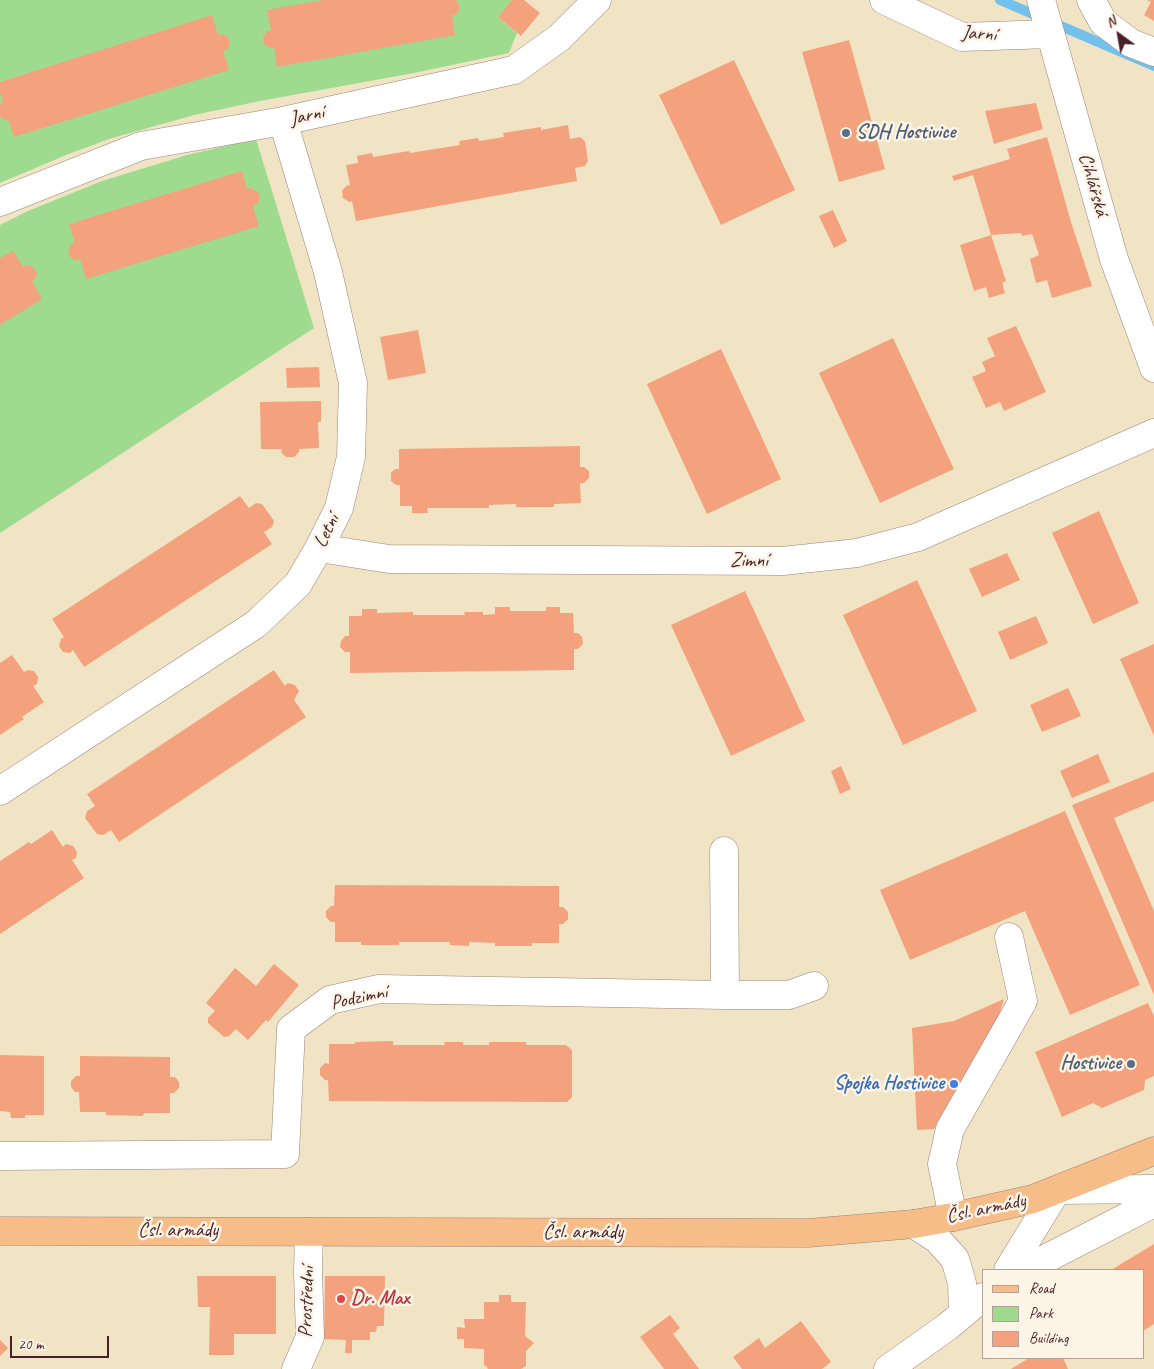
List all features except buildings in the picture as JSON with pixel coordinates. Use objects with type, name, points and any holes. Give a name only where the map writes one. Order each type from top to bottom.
[{"type":"main road","name":"Čsl. armády","points":[[0,1231],[808,1233],[914,1224],[1033,1199],[1154,1151]]},
{"type":"street","name":"Jarní","points":[[0,202],[142,146],[283,121],[514,70],[559,38],[596,0]]},
{"type":"street","name":"Jarní","points":[[884,0],[962,37],[1050,33]]},
{"type":"street","name":"Cihlářská","points":[[1041,0],[1114,259],[1154,368]]},
{"type":"street","points":[[1091,0],[1103,22],[1131,44],[1154,52]]},
{"type":"street","name":"Letní","points":[[0,791],[256,624],[298,584],[320,548],[339,508],[351,457],[353,383],[328,272],[283,121]]},
{"type":"street","name":"Zimní","points":[[320,548],[399,559],[783,562],[857,553],[918,537],[1154,432]]},
{"type":"street","points":[[724,851],[725,995]]},
{"type":"street","points":[[953,1217],[942,1164],[950,1130],[1023,1001],[1009,937]]},
{"type":"street","name":"Podzimní","points":[[0,1156],[285,1154],[291,1029],[330,1000],[379,989],[789,995],[814,986]]},
{"type":"street","points":[[1009,1269],[1058,1190],[1154,1189]]},
{"type":"street","points":[[1026,1269],[1154,1203]]},
{"type":"street","points":[[888,1369],[973,1305],[962,1283],[955,1259],[937,1239],[914,1224]]},
{"type":"street","name":"Prostřední","points":[[296,1369],[310,1337],[309,1232]]},
{"type":"green space","points":[[0,0],[512,0],[498,17],[517,33],[509,53],[194,115],[109,139],[0,183]]},
{"type":"green space","points":[[256,139],[314,328],[0,533],[0,225],[28,211],[102,181],[187,155]]},
{"type":"waterway","points":[[1000,0],[1154,66]]},
{"type":"place","name":"SDH Hostivice","points":[[846,133]]},
{"type":"place","name":"Hostivice","points":[[1131,1064]]},
{"type":"place","name":"Spojka Hostivice","points":[[954,1084]]},
{"type":"place","name":"Dr. Max","points":[[341,1299]]}]
